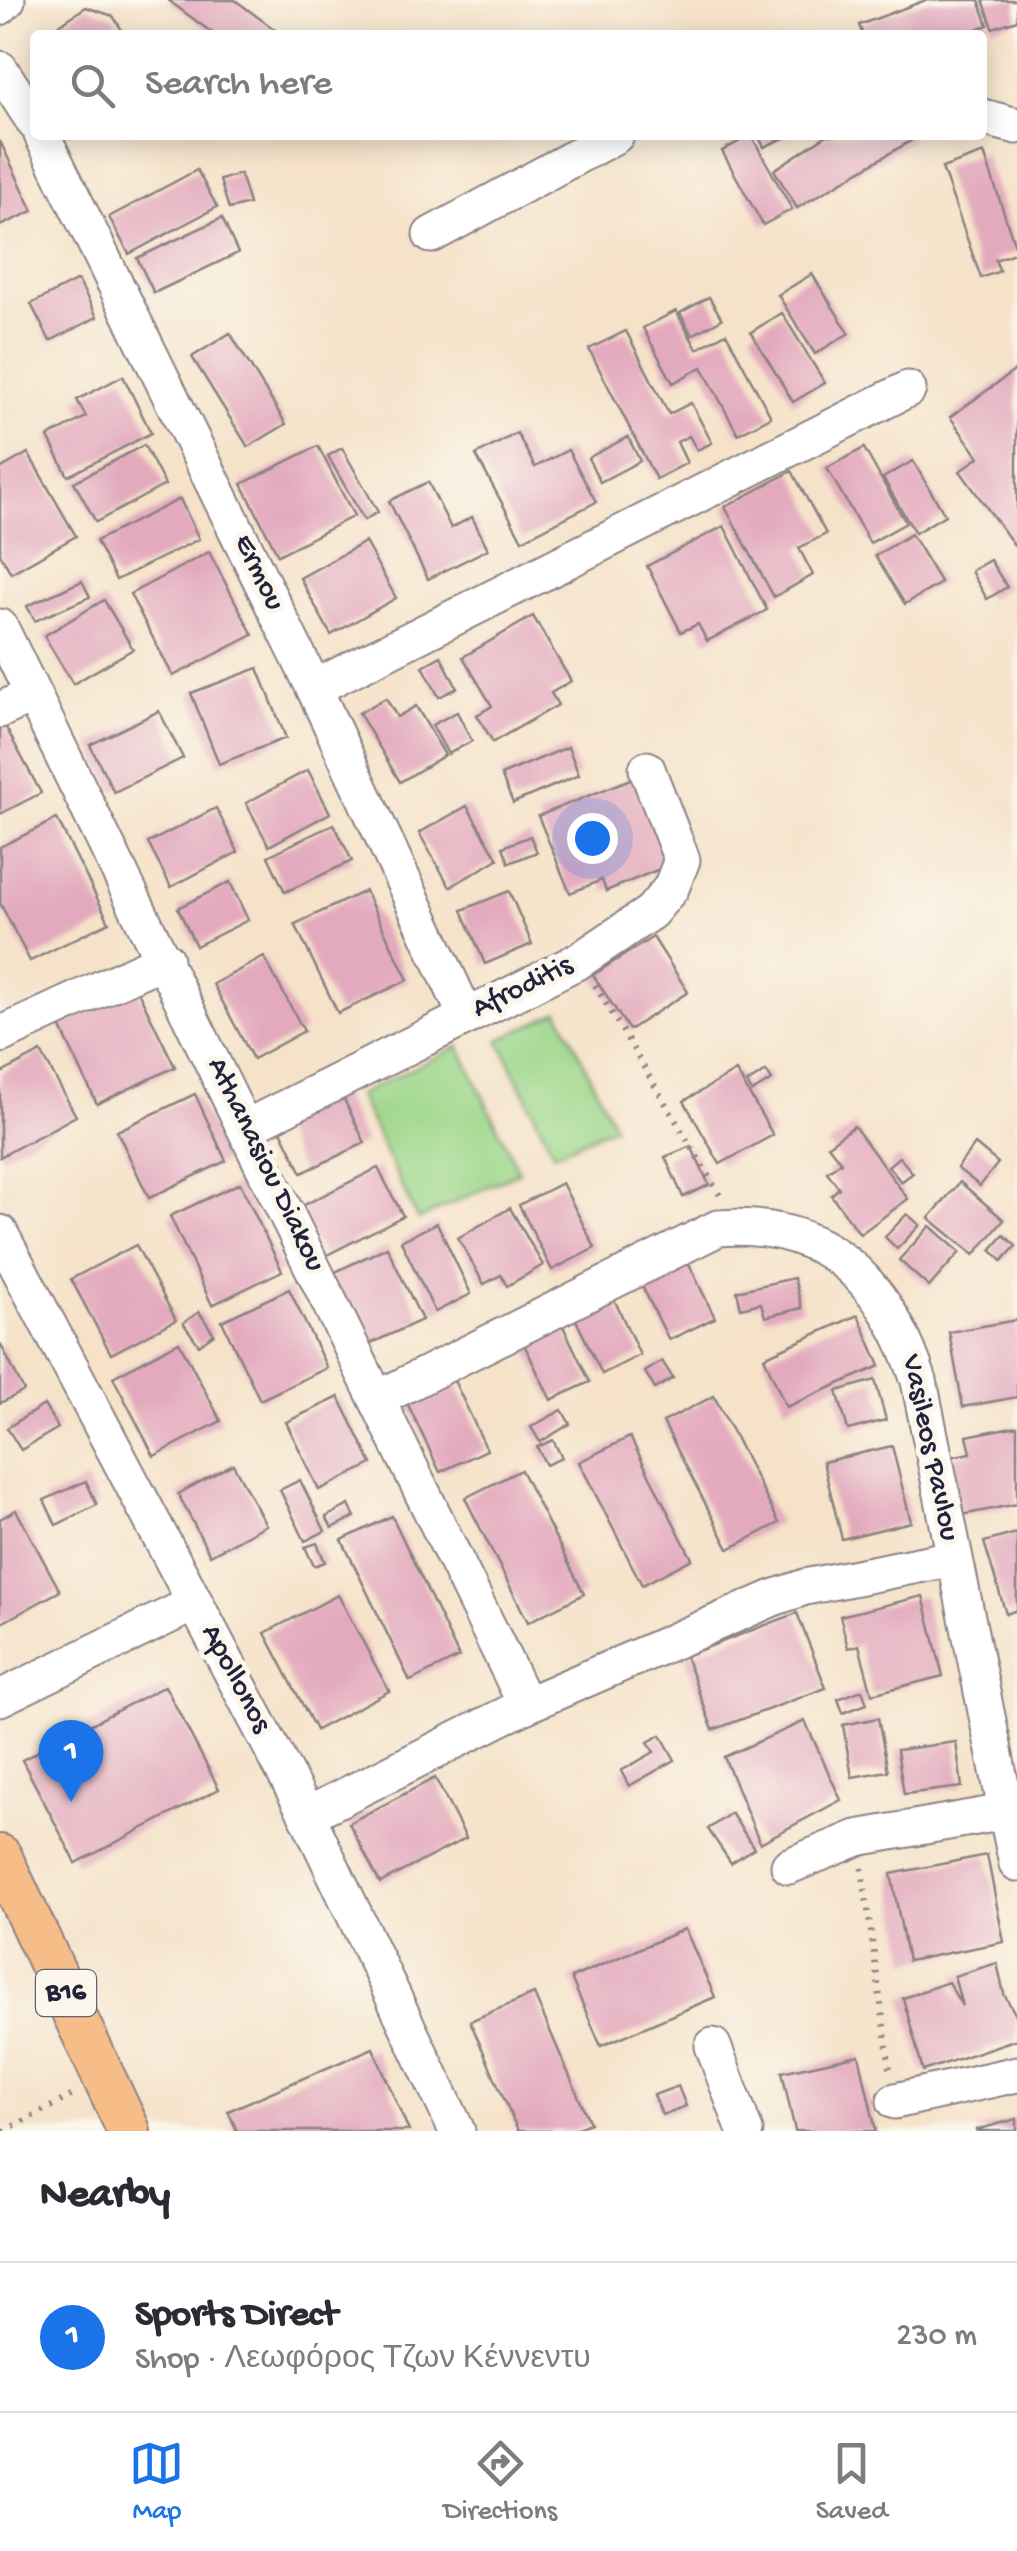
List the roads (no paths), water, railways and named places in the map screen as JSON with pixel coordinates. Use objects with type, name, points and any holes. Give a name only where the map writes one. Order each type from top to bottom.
[{"type":"main road","name":"B16","points":[[0,1856],[129,2131]]},
{"type":"street","points":[[0,7],[7,0]]},
{"type":"street","points":[[0,68],[30,115]]},
{"type":"street","points":[[987,118],[1017,126]]},
{"type":"street","name":"Ermou","points":[[44,140],[314,688],[466,1016]]},
{"type":"street","points":[[431,235],[607,140]]},
{"type":"street","points":[[314,688],[908,389]]},
{"type":"street","name":"Athanasiou Diakou","points":[[0,627],[526,1705]]},
{"type":"street","points":[[0,710],[33,695]]},
{"type":"street","name":"Afroditis","points":[[247,1127],[580,960],[651,912],[671,888],[682,860],[647,769]]},
{"type":"street","points":[[0,1035],[165,959]]},
{"type":"street","name":"Vasileos Pavlou","points":[[378,1398],[718,1228],[779,1230],[808,1239],[840,1258],[889,1308],[904,1334],[919,1381],[1012,1835]]},
{"type":"street","name":"Apollonos","points":[[0,1233],[307,1815],[457,2131]]},
{"type":"street","points":[[307,1815],[526,1705],[789,1592],[954,1558]]},
{"type":"street","points":[[0,1698],[195,1603]]},
{"type":"street","points":[[789,1866],[857,1838],[1012,1835]]},
{"type":"street","points":[[713,2046],[745,2131]]},
{"type":"street","points":[[895,2101],[1017,2074]]},
{"type":"place","name":"Sports Direct","points":[[71,1802]]}]
